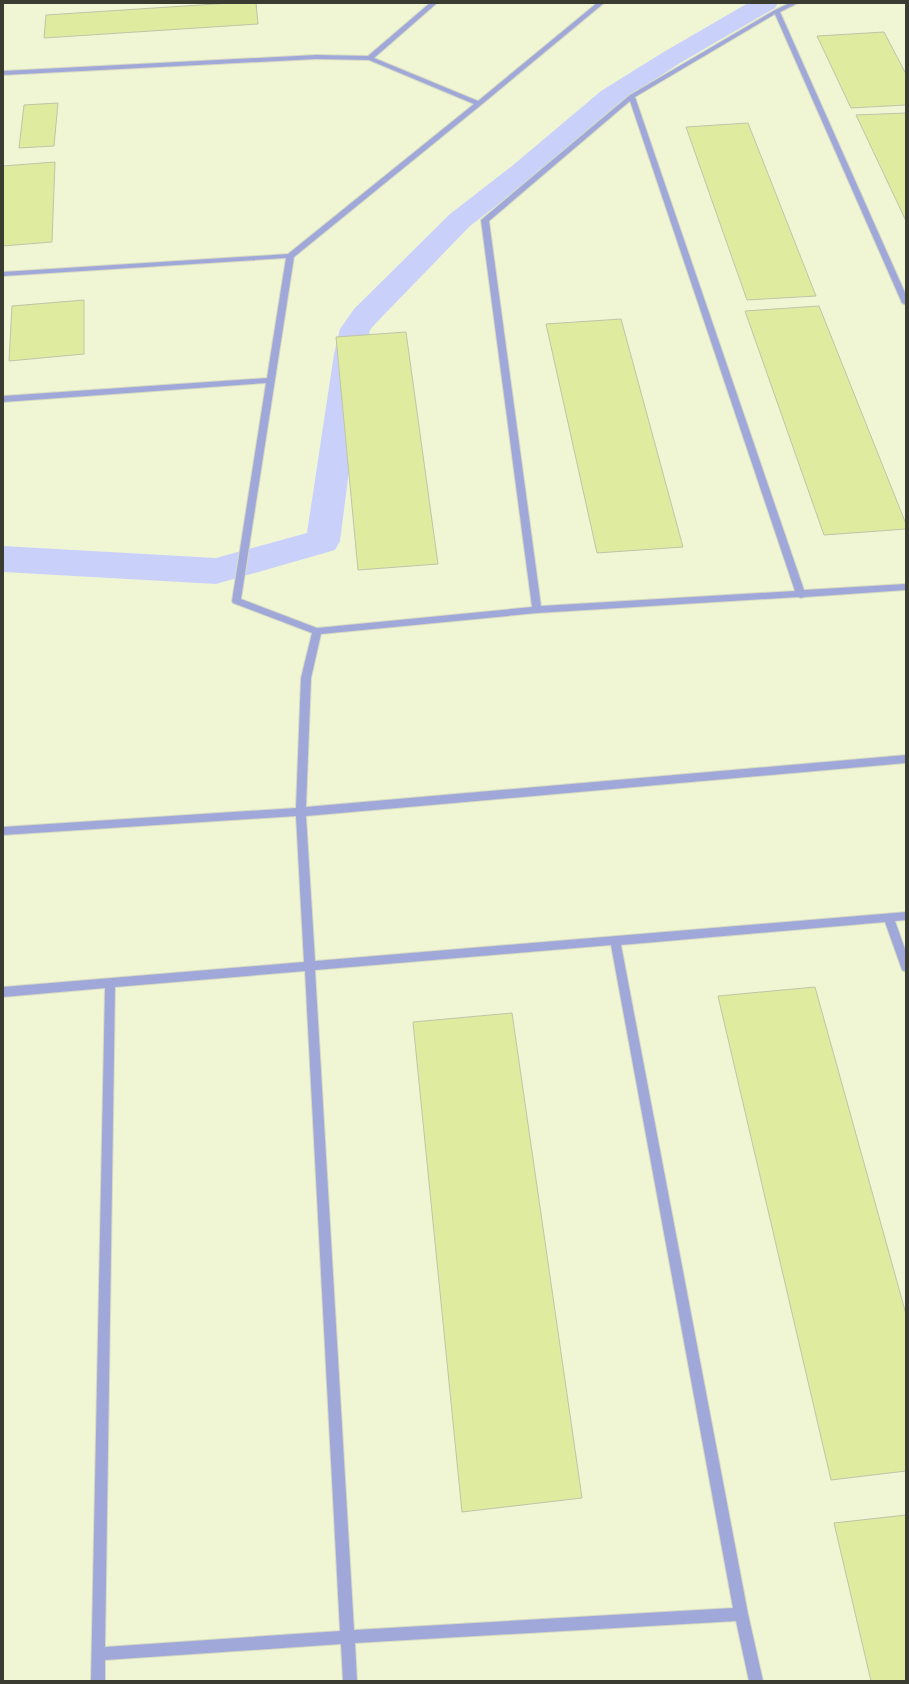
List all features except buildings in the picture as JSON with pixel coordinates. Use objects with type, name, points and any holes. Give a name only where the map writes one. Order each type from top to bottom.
[{"type":"street","points":[[370,58],[434,3]]},
{"type":"street","points":[[3,274],[290,256],[479,104],[601,3]]},
{"type":"street","points":[[537,610],[485,220],[632,96],[776,11],[795,3]]},
{"type":"street","points":[[776,11],[906,303]]},
{"type":"street","points":[[3,73],[316,57],[370,58],[479,104]]},
{"type":"street","points":[[632,96],[802,595]]},
{"type":"street","points":[[290,256],[236,601],[317,631],[537,610],[906,588]]},
{"type":"street","points":[[3,398],[270,380]]},
{"type":"street","points":[[317,631],[306,678],[301,812],[350,1681]]},
{"type":"street","points":[[3,831],[301,812],[906,759]]},
{"type":"street","points":[[3,992],[906,916]]},
{"type":"street","points":[[889,918],[906,967]]},
{"type":"street","points":[[615,941],[741,1614],[756,1681]]},
{"type":"street","points":[[98,1681],[110,983]]},
{"type":"street","points":[[99,1654],[347,1637],[741,1614]]},
{"type":"shaded area","points":[[3,3],[906,3],[906,1681],[3,1681]]},
{"type":"waterway","points":[[3,559],[216,571],[323,541],[349,354],[355,329],[365,316],[460,220],[522,172],[610,97],[671,58],[766,3]]}]
